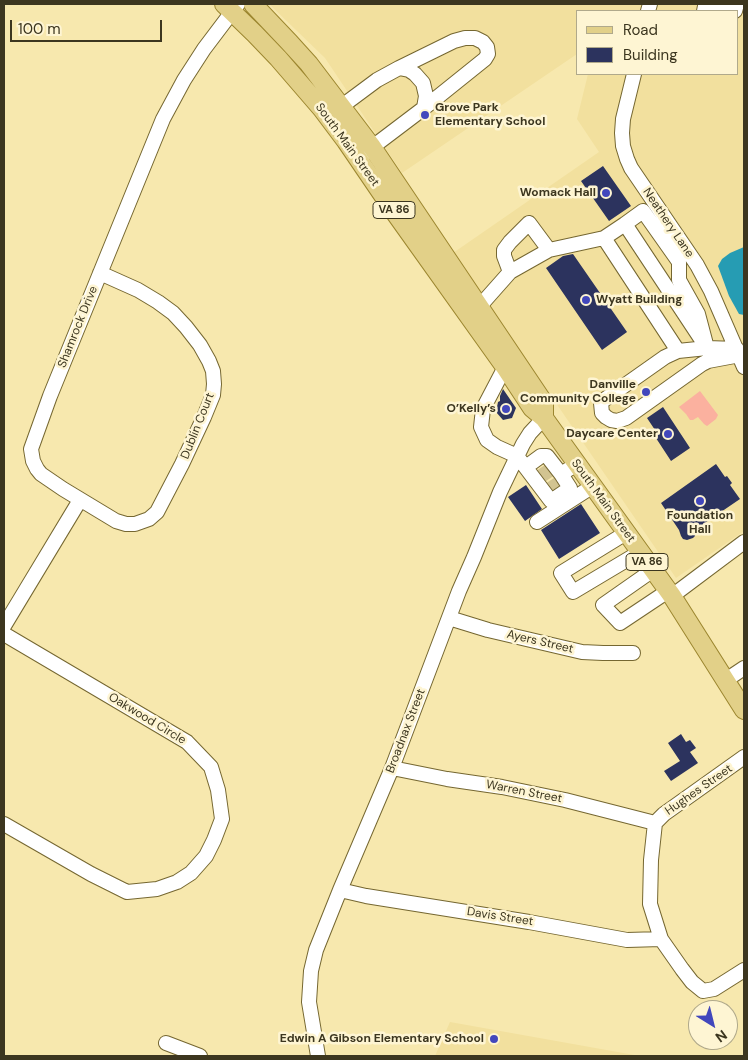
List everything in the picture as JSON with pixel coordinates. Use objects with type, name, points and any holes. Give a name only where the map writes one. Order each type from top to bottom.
[{"type":"main road","name":"South Main Street","points":[[253,4],[303,56],[372,148],[544,404],[544,418]]},
{"type":"main road","name":"South Main Street","points":[[231,6],[328,117],[358,158],[532,408],[544,418],[670,593],[744,710]]},
{"type":"street","name":"Shamrock Drive","points":[[80,500],[37,469],[33,461],[31,449],[50,396],[163,119],[184,80],[231,6]]},
{"type":"street","points":[[704,10],[705,6],[723,10]]},
{"type":"street","points":[[328,117],[377,80],[454,41],[475,38],[483,42],[487,47],[488,54],[485,59],[358,158]]},
{"type":"street","points":[[398,68],[409,70],[423,83],[426,96],[424,108]]},
{"type":"street","name":"Neathery Lane","points":[[634,75],[623,126],[623,146],[627,158],[631,168],[697,265],[711,291],[740,357]]},
{"type":"street","points":[[479,307],[510,272],[549,250],[604,238],[643,211],[679,262],[679,280],[698,314],[706,348]]},
{"type":"street","points":[[510,272],[504,256],[504,250],[529,223],[549,250]]},
{"type":"street","points":[[625,224],[706,348]]},
{"type":"street","points":[[604,238],[678,351]]},
{"type":"street","name":"Dublin Court","points":[[80,500],[116,521],[126,524],[141,523],[149,519],[160,508],[182,464],[204,416],[214,384],[213,371],[209,361],[186,327],[173,313],[138,290],[100,273]]},
{"type":"street","points":[[706,348],[740,357],[702,364],[626,418],[617,421],[611,420],[602,413],[601,403],[604,400],[665,357],[678,351],[706,348]]},
{"type":"street","points":[[505,367],[482,409],[481,427],[487,440],[517,456],[526,467],[551,479]]},
{"type":"street","name":"Broadnax Street","points":[[318,1056],[309,1002],[311,971],[316,950],[392,768],[491,513],[523,444],[544,418]]},
{"type":"street","points":[[526,467],[541,456],[546,456],[551,479]]},
{"type":"street","points":[[551,479],[577,464]]},
{"type":"street","points":[[537,522],[593,486]]},
{"type":"street","points":[[4,626],[80,500]]},
{"type":"street","points":[[626,533],[561,573],[573,592],[640,552]]},
{"type":"street","points":[[653,570],[604,605],[620,622],[670,593],[744,542]]},
{"type":"street","points":[[622,563],[636,582]]},
{"type":"street","name":"Ayers Street","points":[[449,618],[488,630],[582,652],[633,652]]},
{"type":"street","name":"Oakwood Circle","points":[[4,634],[187,742],[210,767],[218,790],[222,819],[206,856],[191,873],[177,882],[157,889],[127,892],[91,874],[4,824]]},
{"type":"street","points":[[726,680],[744,668]]},
{"type":"street","name":"Hughes Street","points":[[655,823],[664,814],[744,758]]},
{"type":"street","name":"Warren Street","points":[[392,768],[556,798],[655,823]]},
{"type":"street","points":[[655,823],[651,860],[650,904],[661,939],[692,982],[703,991],[714,990],[742,972]]},
{"type":"street","name":"Davis Street","points":[[340,890],[627,940],[661,939]]},
{"type":"street","points":[[166,1044],[200,1056]]},
{"type":"shaded area","name":"Danville Community College","points":[[269,4],[744,4],[744,531],[676,578],[453,253],[599,152],[577,119],[588,75],[738,75],[738,10],[576,10],[576,55],[402,173],[325,58]]},
{"type":"shaded area","points":[[700,391],[718,415],[707,426],[698,417],[690,420],[679,407]]},
{"type":"shaded area","name":"Edwin A Gibson Elementary School","points":[[450,1022],[640,1056],[435,1056]]},
{"type":"water","points":[[744,247],[744,315],[739,314],[729,296],[718,266],[722,259],[730,253]]},
{"type":"building","name":"Womack Hall","points":[[603,166],[631,206],[609,221],[581,181]]},
{"type":"building","name":"Wyatt Building","points":[[573,254],[627,332],[602,350],[546,268],[563,256]]},
{"type":"building","points":[[503,389],[516,408],[512,418],[503,420],[496,412]]},
{"type":"building","name":"Daycare Center","points":[[663,407],[690,448],[671,461],[654,435],[657,433],[647,418]]},
{"type":"building","name":"Foundation Hall","points":[[716,464],[732,483],[730,485],[740,499],[696,529],[693,538],[683,539],[661,503]]},
{"type":"building","points":[[526,485],[542,509],[525,521],[508,497]]},
{"type":"building","points":[[581,504],[600,533],[559,559],[541,530]]},
{"type":"building","points":[[681,734],[686,742],[690,740],[696,748],[690,752],[698,763],[671,781],[664,771],[680,761],[668,743]]},
{"type":"tunnel","points":[[541,476],[550,470]]},
{"type":"tunnel","points":[[550,489],[559,483]]},
{"type":"place","name":"Grove Park Elementary School","points":[[425,115]]},
{"type":"place","name":"Womack Hall","points":[[606,193]]},
{"type":"place","name":"Wyatt Building","points":[[586,300]]},
{"type":"place","name":"Danville Community College","points":[[646,392]]},
{"type":"place","name":"O’Kelly’s","points":[[506,409]]},
{"type":"place","name":"Daycare Center","points":[[668,434]]},
{"type":"place","name":"Foundation Hall","points":[[700,501]]},
{"type":"place","name":"Edwin A Gibson Elementary School","points":[[494,1039]]}]
